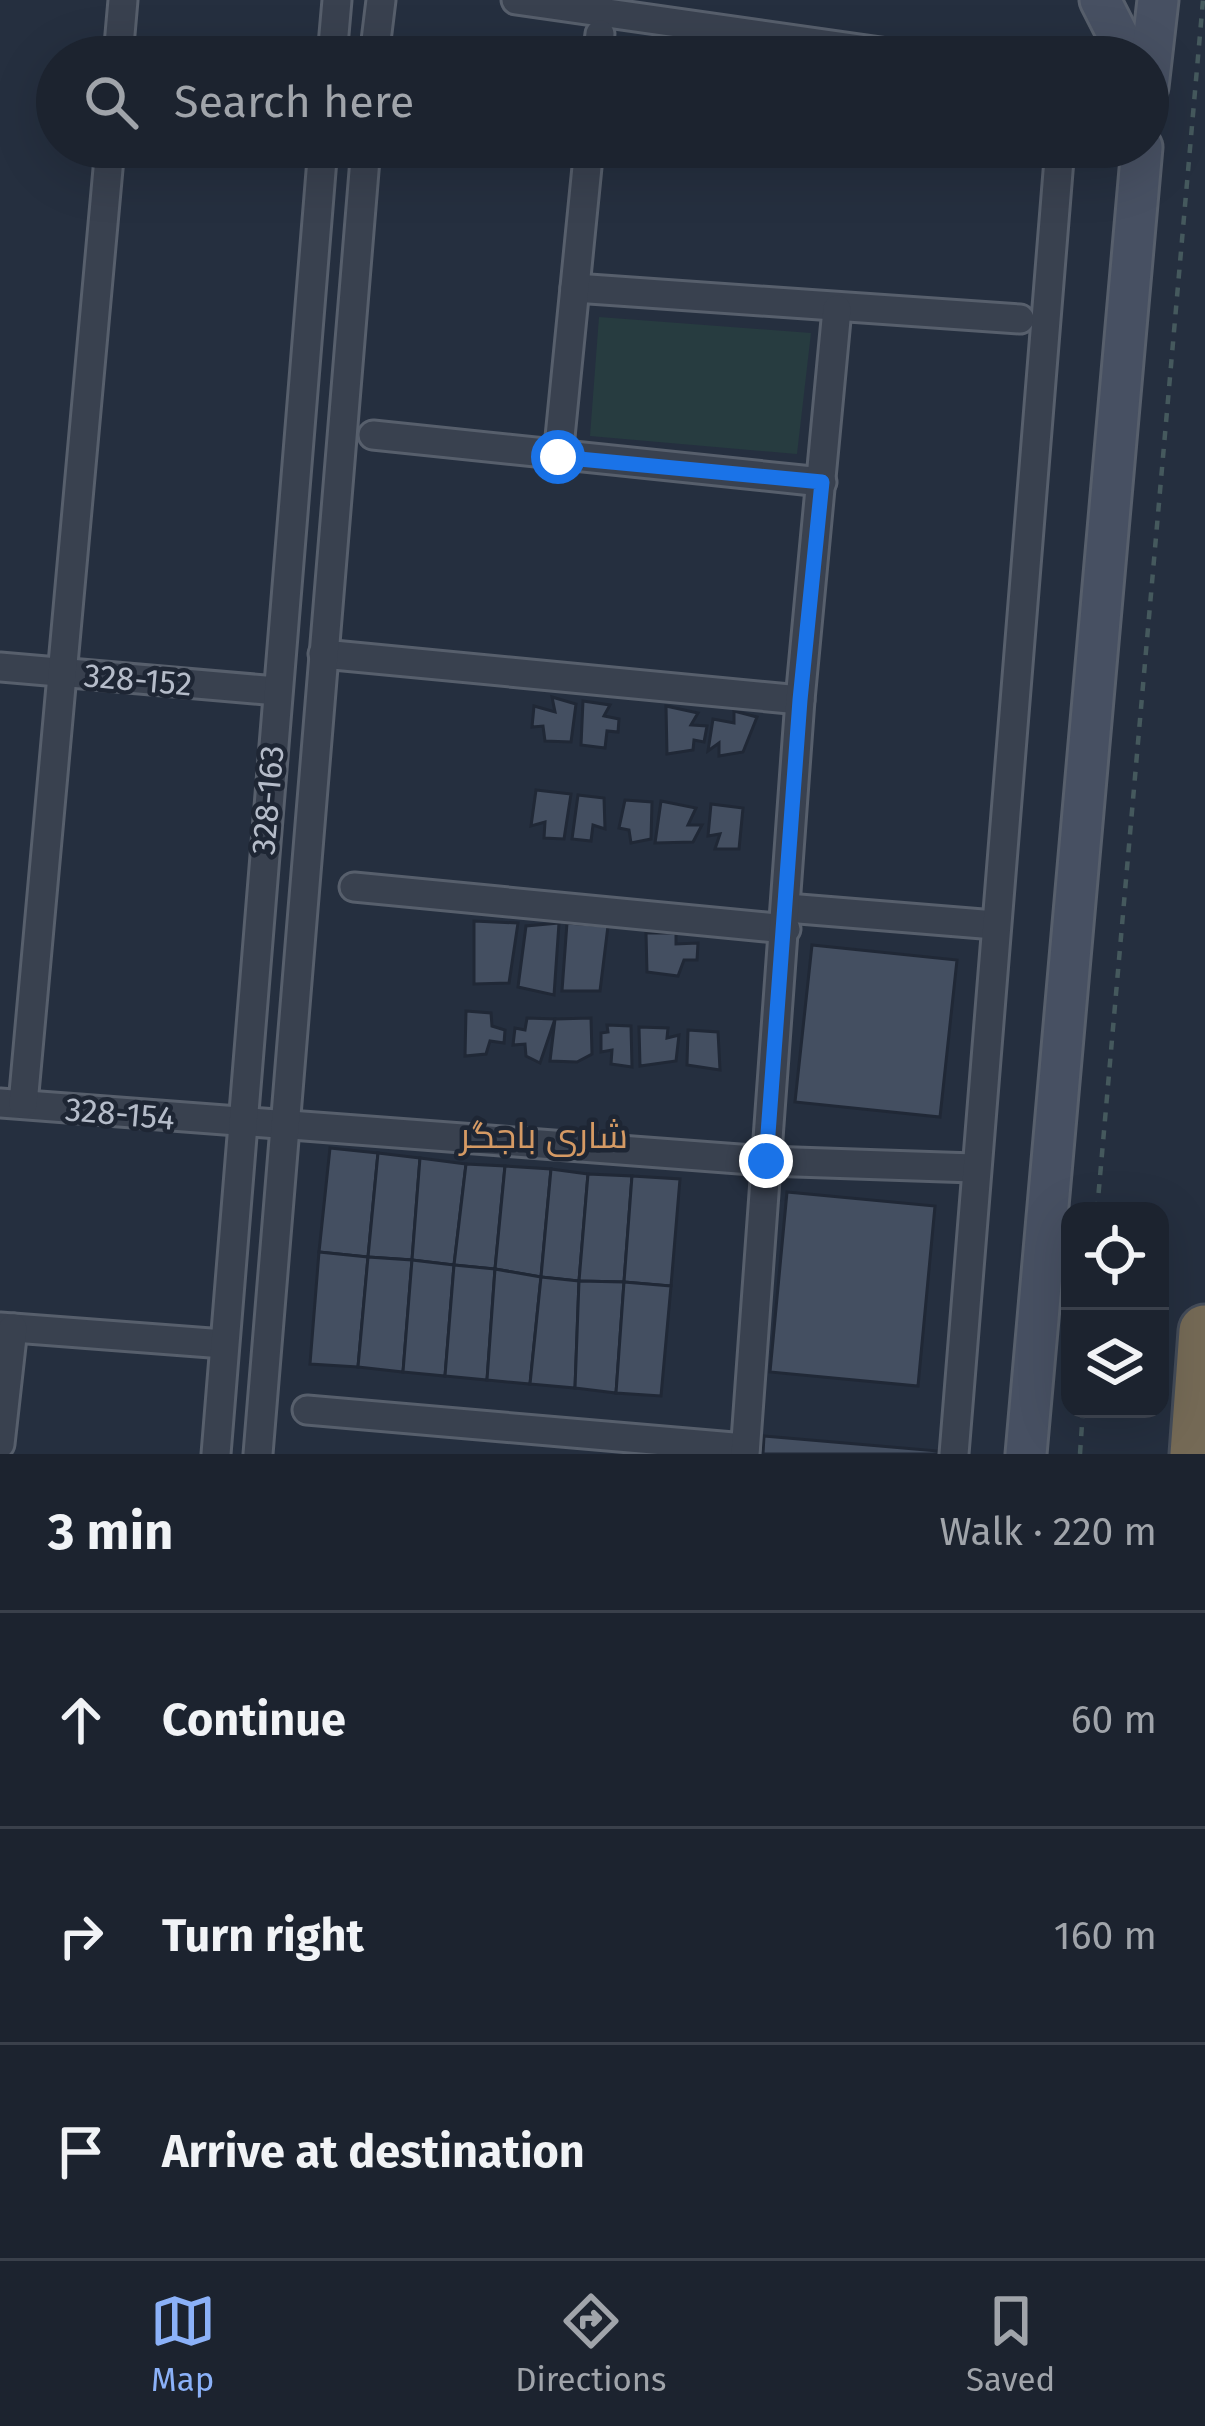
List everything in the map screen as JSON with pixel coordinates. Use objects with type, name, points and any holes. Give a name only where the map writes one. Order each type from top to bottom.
[{"type":"highway","points":[[1196,1454],[1205,1330]]},
{"type":"street","points":[[120,36],[123,0]]},
{"type":"street","points":[[334,36],[337,0]]},
{"type":"street","points":[[376,36],[381,0]]},
{"type":"street","points":[[516,0],[769,36]]},
{"type":"street","points":[[1100,0],[1118,36]]},
{"type":"street","points":[[1154,36],[1158,0]]},
{"type":"street","points":[[11,1104],[65,673],[108,168]]},
{"type":"street","name":"328-163","points":[[216,1454],[321,168]]},
{"type":"street","points":[[258,1454],[364,168]]},
{"type":"street","points":[[558,457],[587,168]]},
{"type":"street","points":[[955,1454],[974,1168],[1058,168]]},
{"type":"street","points":[[1026,1454],[1140,168]]},
{"type":"street","points":[[575,288],[1020,319]]},
{"type":"street","points":[[307,1410],[745,1451],[800,700],[837,309]]},
{"type":"street","points":[[373,435],[822,482]]},
{"type":"street","points":[[323,655],[800,700]]},
{"type":"street","name":"328-152","points":[[0,667],[277,691]]},
{"type":"street","points":[[354,887],[787,919],[995,925]]},
{"type":"street","name":"328-154","points":[[11,1104],[766,1161],[974,1168]]},
{"type":"street","points":[[0,1444],[6,1328],[224,1344]]},
{"type":"path","points":[[1098,1202],[1203,0]]},
{"type":"path","points":[[1080,1454],[1082,1418]]},
{"type":"green space","points":[[599,317],[811,333],[797,454],[590,436]]},
{"type":"building","points":[[552,697],[576,704],[571,742],[545,741],[543,726],[532,727],[534,706],[555,712]]},
{"type":"building","points":[[583,701],[610,705],[604,716],[619,719],[618,732],[607,731],[605,748],[581,745]]},
{"type":"building","points":[[666,706],[698,713],[691,725],[707,726],[704,742],[694,740],[693,750],[667,754]]},
{"type":"building","points":[[734,711],[757,717],[743,752],[719,756],[719,743],[708,751],[713,719],[734,723]]},
{"type":"building","points":[[536,790],[571,794],[564,839],[544,838],[545,822],[531,826]]},
{"type":"building","points":[[578,795],[604,798],[605,829],[593,825],[591,841],[572,839]]},
{"type":"building","points":[[625,800],[652,802],[651,839],[631,843],[629,830],[619,828]]},
{"type":"building","points":[[661,801],[696,808],[688,825],[702,825],[693,842],[655,843]]},
{"type":"building","points":[[711,804],[743,808],[739,849],[715,849],[720,834],[708,836]]},
{"type":"building","points":[[474,921],[518,923],[509,983],[474,984]]},
{"type":"building","points":[[559,923],[554,995],[518,987],[526,926]]},
{"type":"building","points":[[567,923],[608,926],[600,991],[562,991]]},
{"type":"building","points":[[646,933],[676,933],[676,944],[698,943],[697,960],[684,960],[678,976],[647,972]]},
{"type":"building","points":[[812,945],[957,960],[940,1117],[795,1102]]},
{"type":"building","points":[[466,1011],[491,1013],[492,1026],[505,1030],[504,1043],[490,1041],[486,1054],[465,1056]]},
{"type":"building","points":[[527,1018],[555,1019],[540,1063],[526,1056],[525,1044],[513,1045],[515,1028],[525,1030]]},
{"type":"building","points":[[591,1018],[592,1054],[577,1062],[550,1061],[555,1019]]},
{"type":"building","points":[[607,1025],[631,1026],[632,1067],[611,1064],[612,1050],[601,1052],[601,1033],[608,1032]]},
{"type":"building","points":[[639,1027],[668,1028],[667,1038],[679,1035],[676,1061],[640,1066]]},
{"type":"building","points":[[688,1030],[718,1032],[720,1070],[687,1065]]},
{"type":"building","points":[[330,1148],[378,1153],[368,1257],[319,1252]]},
{"type":"building","points":[[378,1153],[420,1158],[412,1260],[368,1257]]},
{"type":"building","points":[[420,1158],[466,1164],[454,1265],[412,1260]]},
{"type":"building","points":[[466,1164],[505,1166],[495,1269],[454,1265]]},
{"type":"building","points":[[505,1166],[551,1169],[541,1277],[495,1269]]},
{"type":"building","points":[[551,1169],[588,1174],[579,1281],[541,1277]]},
{"type":"building","points":[[588,1174],[632,1176],[624,1282],[579,1281]]},
{"type":"building","points":[[632,1176],[680,1179],[671,1286],[624,1282]]},
{"type":"building","points":[[787,1192],[935,1206],[918,1386],[770,1372]]},
{"type":"building","points":[[319,1252],[368,1257],[358,1367],[310,1364]]},
{"type":"building","points":[[368,1257],[412,1260],[403,1372],[358,1367]]},
{"type":"building","points":[[412,1260],[454,1265],[445,1376],[403,1372]]},
{"type":"building","points":[[454,1265],[495,1269],[487,1380],[445,1376]]},
{"type":"building","points":[[495,1269],[541,1277],[530,1384],[487,1380]]},
{"type":"building","points":[[541,1277],[579,1281],[575,1388],[530,1384]]},
{"type":"building","points":[[579,1281],[624,1282],[616,1393],[575,1388]]},
{"type":"building","points":[[624,1282],[671,1286],[661,1396],[616,1393]]},
{"type":"building","points":[[764,1436],[938,1451],[763,1454]]},
{"type":"district","name":"شاری باجگر","points":[[544,1135]]},
{"type":"route","points":[[558,457],[822,482],[800,700],[766,1161]]}]
